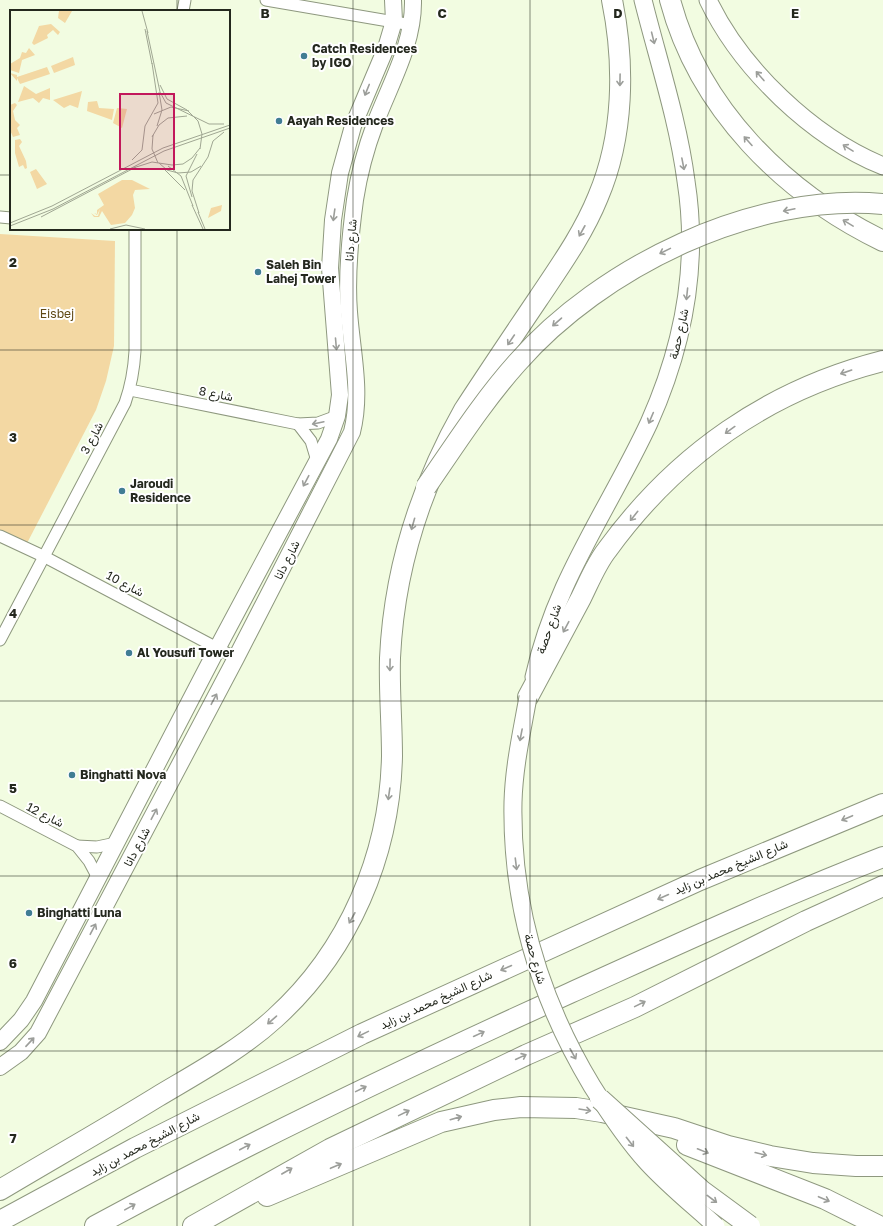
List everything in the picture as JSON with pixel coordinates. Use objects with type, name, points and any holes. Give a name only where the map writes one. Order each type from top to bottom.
[{"type":"highway","points":[[0,1190],[104,1129],[245,1042],[276,1018],[320,969],[338,942],[354,913],[368,883],[386,820],[392,755],[390,689],[393,626],[405,555],[426,487],[437,461],[464,410],[573,246],[598,196],[614,139],[619,110],[620,51],[612,0]]},
{"type":"highway","points":[[670,0],[686,45],[703,80],[724,112],[748,142],[779,173],[814,201],[851,226],[883,241]]},
{"type":"highway","points":[[426,487],[492,393],[517,362],[545,333],[575,307],[607,284],[641,263],[677,245],[714,230],[753,218],[831,204],[883,204]]},
{"type":"highway","points":[[528,697],[606,551],[642,507],[676,472],[734,426],[781,398],[820,380],[883,360]]},
{"type":"highway","name":"شارع الشيخ محمد بن زايد","points":[[0,1221],[135,1148],[362,1034],[700,880],[883,804]]},
{"type":"highway","points":[[95,1226],[259,1139],[387,1076],[712,928],[883,857]]},
{"type":"highway","points":[[193,1226],[324,1152],[526,1055],[635,1007],[806,921],[883,886]]},
{"type":"highway","points":[[600,1099],[701,1190],[750,1226]]},
{"type":"highway","points":[[197,1226],[416,1132],[467,1115],[494,1110],[548,1106],[576,1108],[674,1128],[728,1146],[770,1156],[813,1163],[883,1166]]},
{"type":"highway","points":[[629,1119],[672,1139],[825,1200],[879,1226]]},
{"type":"main road","name":"شارع حصة","points":[[643,0],[678,141],[686,182],[690,223],[690,257],[686,305],[677,346],[665,385],[649,424],[564,587],[548,629],[528,697],[518,748],[514,801],[514,853],[521,905],[533,956],[550,1006],[572,1054],[600,1099],[630,1142],[648,1163],[716,1226]]},
{"type":"main road","points":[[708,0],[728,34],[745,58],[764,80],[788,103],[830,137],[852,151],[883,166]]},
{"type":"street","points":[[183,10],[186,0]]},
{"type":"street","points":[[266,0],[412,25]]},
{"type":"street","name":"شارع دانا","points":[[0,1042],[21,1020],[34,1001],[218,647],[329,439],[337,416],[340,395],[330,268],[333,220],[340,172],[353,126],[386,48],[394,21],[393,0]]},
{"type":"street","name":"شارع دانا","points":[[0,1067],[20,1052],[38,1033],[236,658],[352,432],[357,410],[358,387],[349,311],[348,273],[355,204],[364,160],[375,124],[402,56],[412,25],[413,0]]},
{"type":"street","points":[[0,217],[10,218]]},
{"type":"street","name":"شارع 3","points":[[0,640],[125,403],[130,390],[134,371],[135,351],[135,230]]},
{"type":"street","name":"شارع 8","points":[[130,390],[298,424],[318,423],[337,416]]},
{"type":"street","points":[[298,424],[311,441],[317,461]]},
{"type":"street","name":"شارع 10","points":[[0,536],[44,556],[218,647],[236,658]]},
{"type":"street","name":"شارع 12","points":[[0,806],[77,846],[89,861],[98,878]]},
{"type":"street","name":"شارع 12","points":[[77,846],[97,847],[116,843]]},
{"type":"green space","name":"Eisbej","points":[[0,234],[115,241],[114,346],[106,381],[96,410],[24,549],[0,537]]},
{"type":"place","name":"Catch Residences by IGO","points":[[304,56]]},
{"type":"place","name":"Aayah Residences","points":[[279,121]]},
{"type":"place","name":"Saleh Bin Lahej Tower","points":[[258,272]]},
{"type":"place","name":"Jaroudi Residence","points":[[122,491]]},
{"type":"place","name":"Al Yousufi Tower","points":[[129,653]]},
{"type":"place","name":"Binghatti Nova","points":[[72,775]]},
{"type":"place","name":"Binghatti Luna","points":[[29,913]]}]
